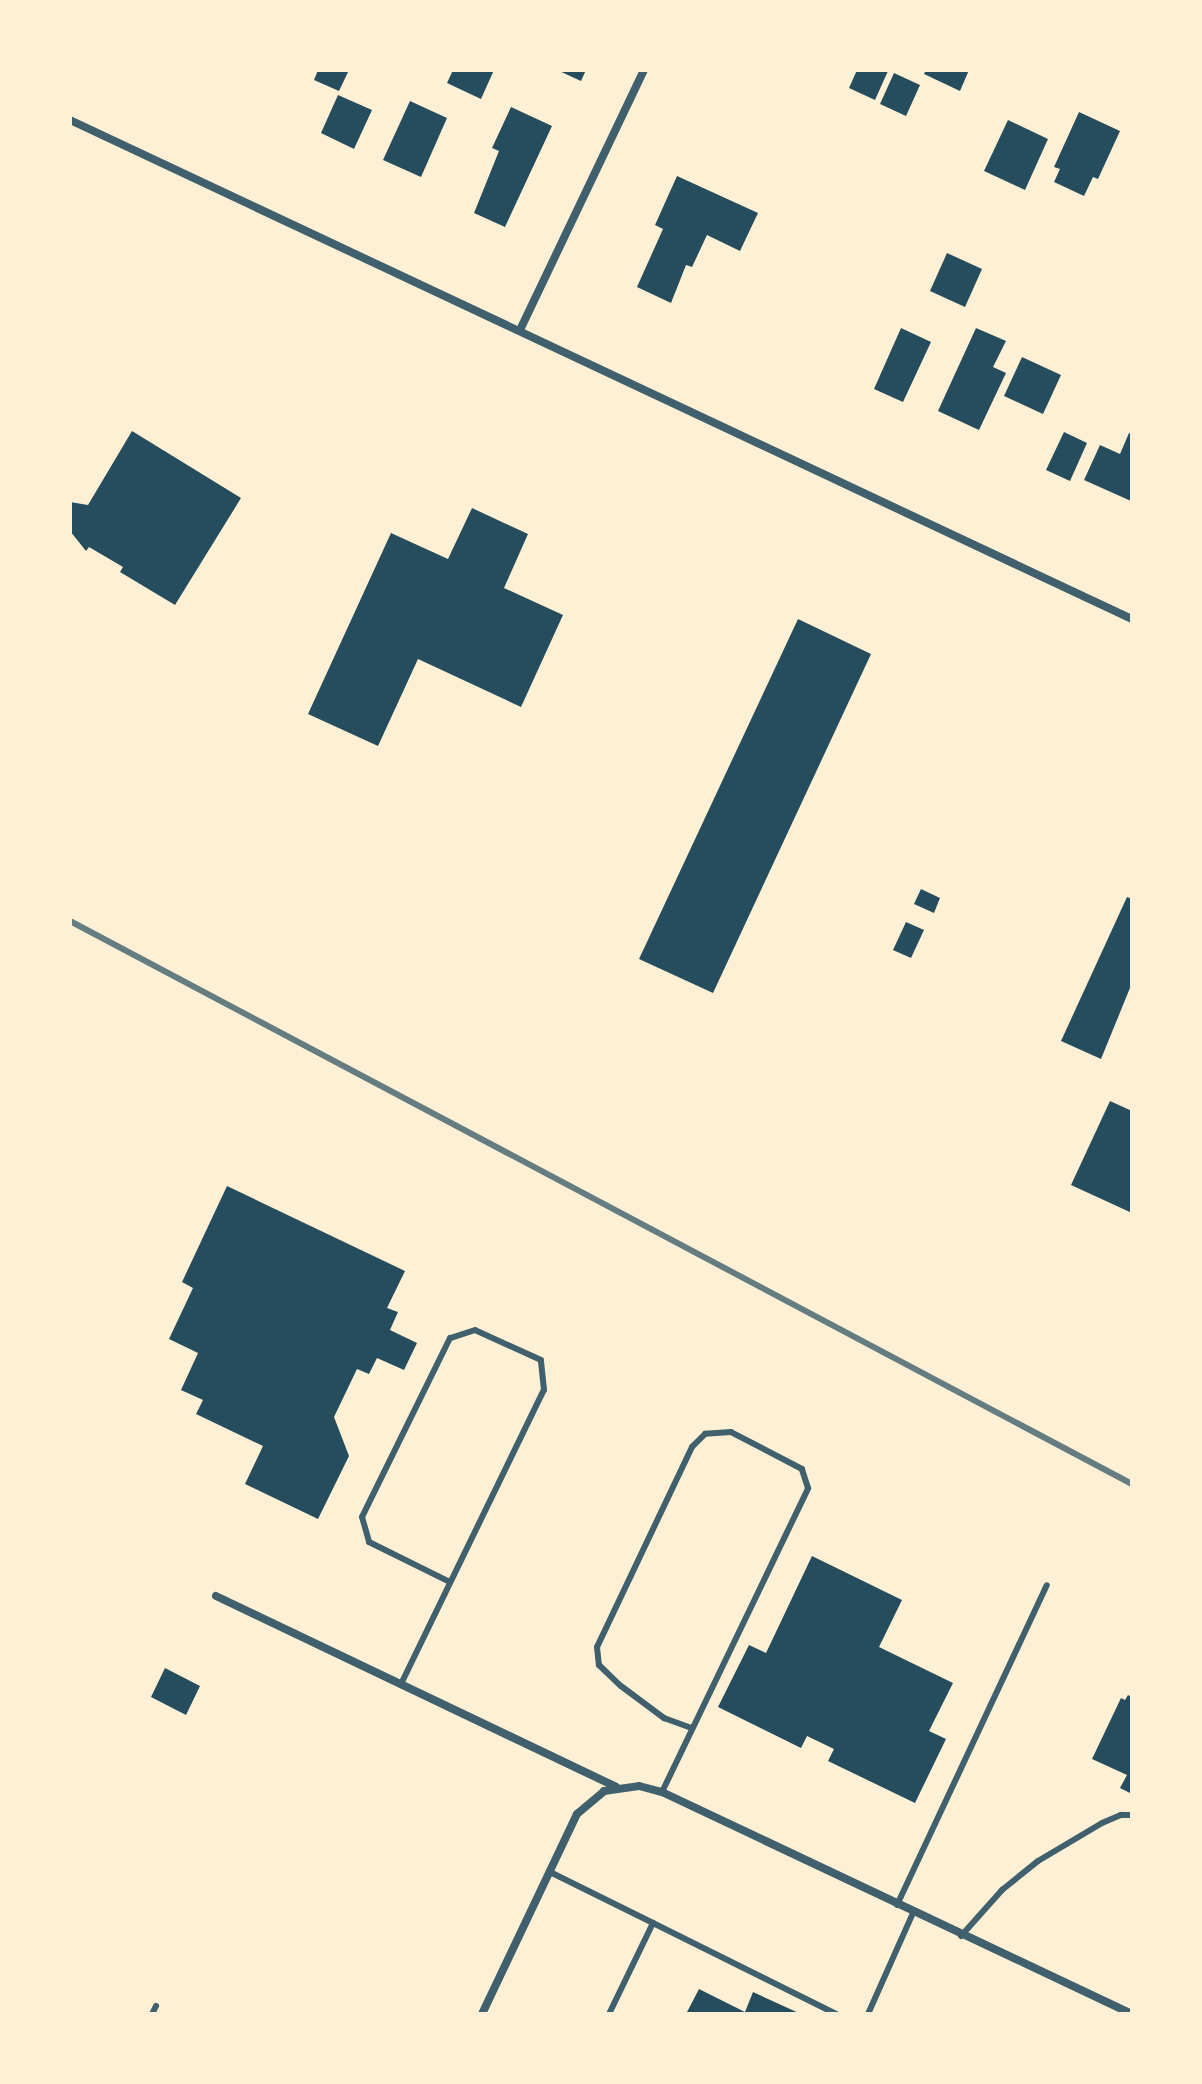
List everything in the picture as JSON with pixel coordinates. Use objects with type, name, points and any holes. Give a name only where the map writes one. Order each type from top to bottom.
[{"type":"street","points":[[520,330],[644,70]]},
{"type":"street","points":[[70,120],[1132,619]]},
{"type":"street","points":[[216,1596],[616,1787]]},
{"type":"street","points":[[482,2014],[577,1814],[594,1797],[616,1787],[639,1786],[662,1792],[961,1936],[1132,2014]]},
{"type":"lane","points":[[401,1684],[544,1390],[541,1360],[475,1330],[450,1338],[362,1517],[369,1542],[450,1582]]},
{"type":"lane","points":[[662,1792],[808,1488],[802,1469],[731,1432],[705,1434],[692,1447],[597,1647],[599,1665],[621,1686],[664,1718],[692,1728]]},
{"type":"lane","points":[[897,1905],[1047,1585]]},
{"type":"lane","points":[[961,1936],[1002,1890],[1038,1861],[1102,1823],[1121,1815],[1132,1815]]},
{"type":"lane","points":[[550,1872],[836,2014]]},
{"type":"lane","points":[[868,2014],[913,1913]]},
{"type":"lane","points":[[609,2014],[653,1923]]},
{"type":"lane","points":[[152,2014],[156,2006]]},
{"type":"building","points":[[318,70],[349,70],[339,91],[314,80]]},
{"type":"building","points":[[453,70],[494,70],[481,99],[447,83]]},
{"type":"building","points":[[557,70],[586,70],[581,81]]},
{"type":"building","points":[[857,70],[888,71],[875,100],[849,88]]},
{"type":"building","points":[[926,70],[969,70],[960,91],[924,74]]},
{"type":"building","points":[[894,73],[920,85],[906,116],[880,104]]},
{"type":"building","points":[[338,95],[372,110],[354,149],[321,133]]},
{"type":"building","points":[[410,101],[447,118],[421,177],[383,160]]},
{"type":"building","points":[[511,107],[552,126],[505,227],[474,213],[499,151],[492,148]]},
{"type":"building","points":[[1079,112],[1120,131],[1098,179],[1093,177],[1084,196],[1054,182],[1060,169],[1054,167]]},
{"type":"building","points":[[1008,120],[1048,139],[1025,190],[984,171]]},
{"type":"building","points":[[677,176],[758,213],[740,251],[707,235],[692,267],[686,265],[671,303],[637,287],[663,229],[655,225]]},
{"type":"building","points":[[947,253],[982,269],[965,307],[930,291]]},
{"type":"building","points":[[901,328],[931,342],[903,402],[874,389]]},
{"type":"building","points":[[976,328],[1006,341],[993,367],[1006,373],[979,430],[938,411]]},
{"type":"building","points":[[1022,357],[1061,375],[1043,414],[1004,396]]},
{"type":"building","points":[[132,431],[241,498],[175,605],[120,572],[123,567],[89,547],[86,551],[70,531],[70,502],[88,505]]},
{"type":"building","points":[[1064,432],[1087,443],[1070,481],[1046,470]]},
{"type":"building","points":[[1129,433],[1132,435],[1131,501],[1084,480],[1100,445],[1120,454]]},
{"type":"building","points":[[472,508],[528,534],[504,588],[563,615],[521,707],[418,659],[378,746],[308,714],[391,533],[448,559]]},
{"type":"building","points":[[798,619],[871,654],[713,993],[639,959]]},
{"type":"building","points":[[921,889],[940,898],[934,913],[914,904]]},
{"type":"building","points":[[1127,897],[1132,899],[1132,983],[1101,1059],[1061,1041]]},
{"type":"building","points":[[906,922],[924,930],[911,958],[893,950]]},
{"type":"building","points":[[1110,1101],[1132,1111],[1132,1213],[1071,1185]]},
{"type":"building","points":[[227,1186],[405,1271],[387,1308],[398,1312],[390,1330],[417,1343],[404,1370],[377,1358],[369,1374],[357,1369],[334,1417],[349,1456],[318,1519],[245,1484],[263,1446],[196,1414],[203,1400],[181,1390],[198,1353],[169,1339],[193,1288],[182,1282]]},
{"type":"building","points":[[812,1556],[902,1600],[879,1647],[953,1683],[929,1731],[946,1739],[915,1803],[828,1761],[834,1749],[807,1736],[801,1748],[718,1707],[749,1645],[766,1653]]},
{"type":"building","points":[[165,1668],[200,1686],[186,1715],[151,1697]]},
{"type":"building","points":[[1128,1695],[1132,1697],[1132,1794],[1120,1788],[1127,1775],[1092,1759],[1121,1698],[1125,1700]]},
{"type":"building","points":[[699,1989],[745,2012],[753,1992],[801,2014],[686,2014]]},
{"type":"railway","points":[[70,921],[1132,1484]]}]
